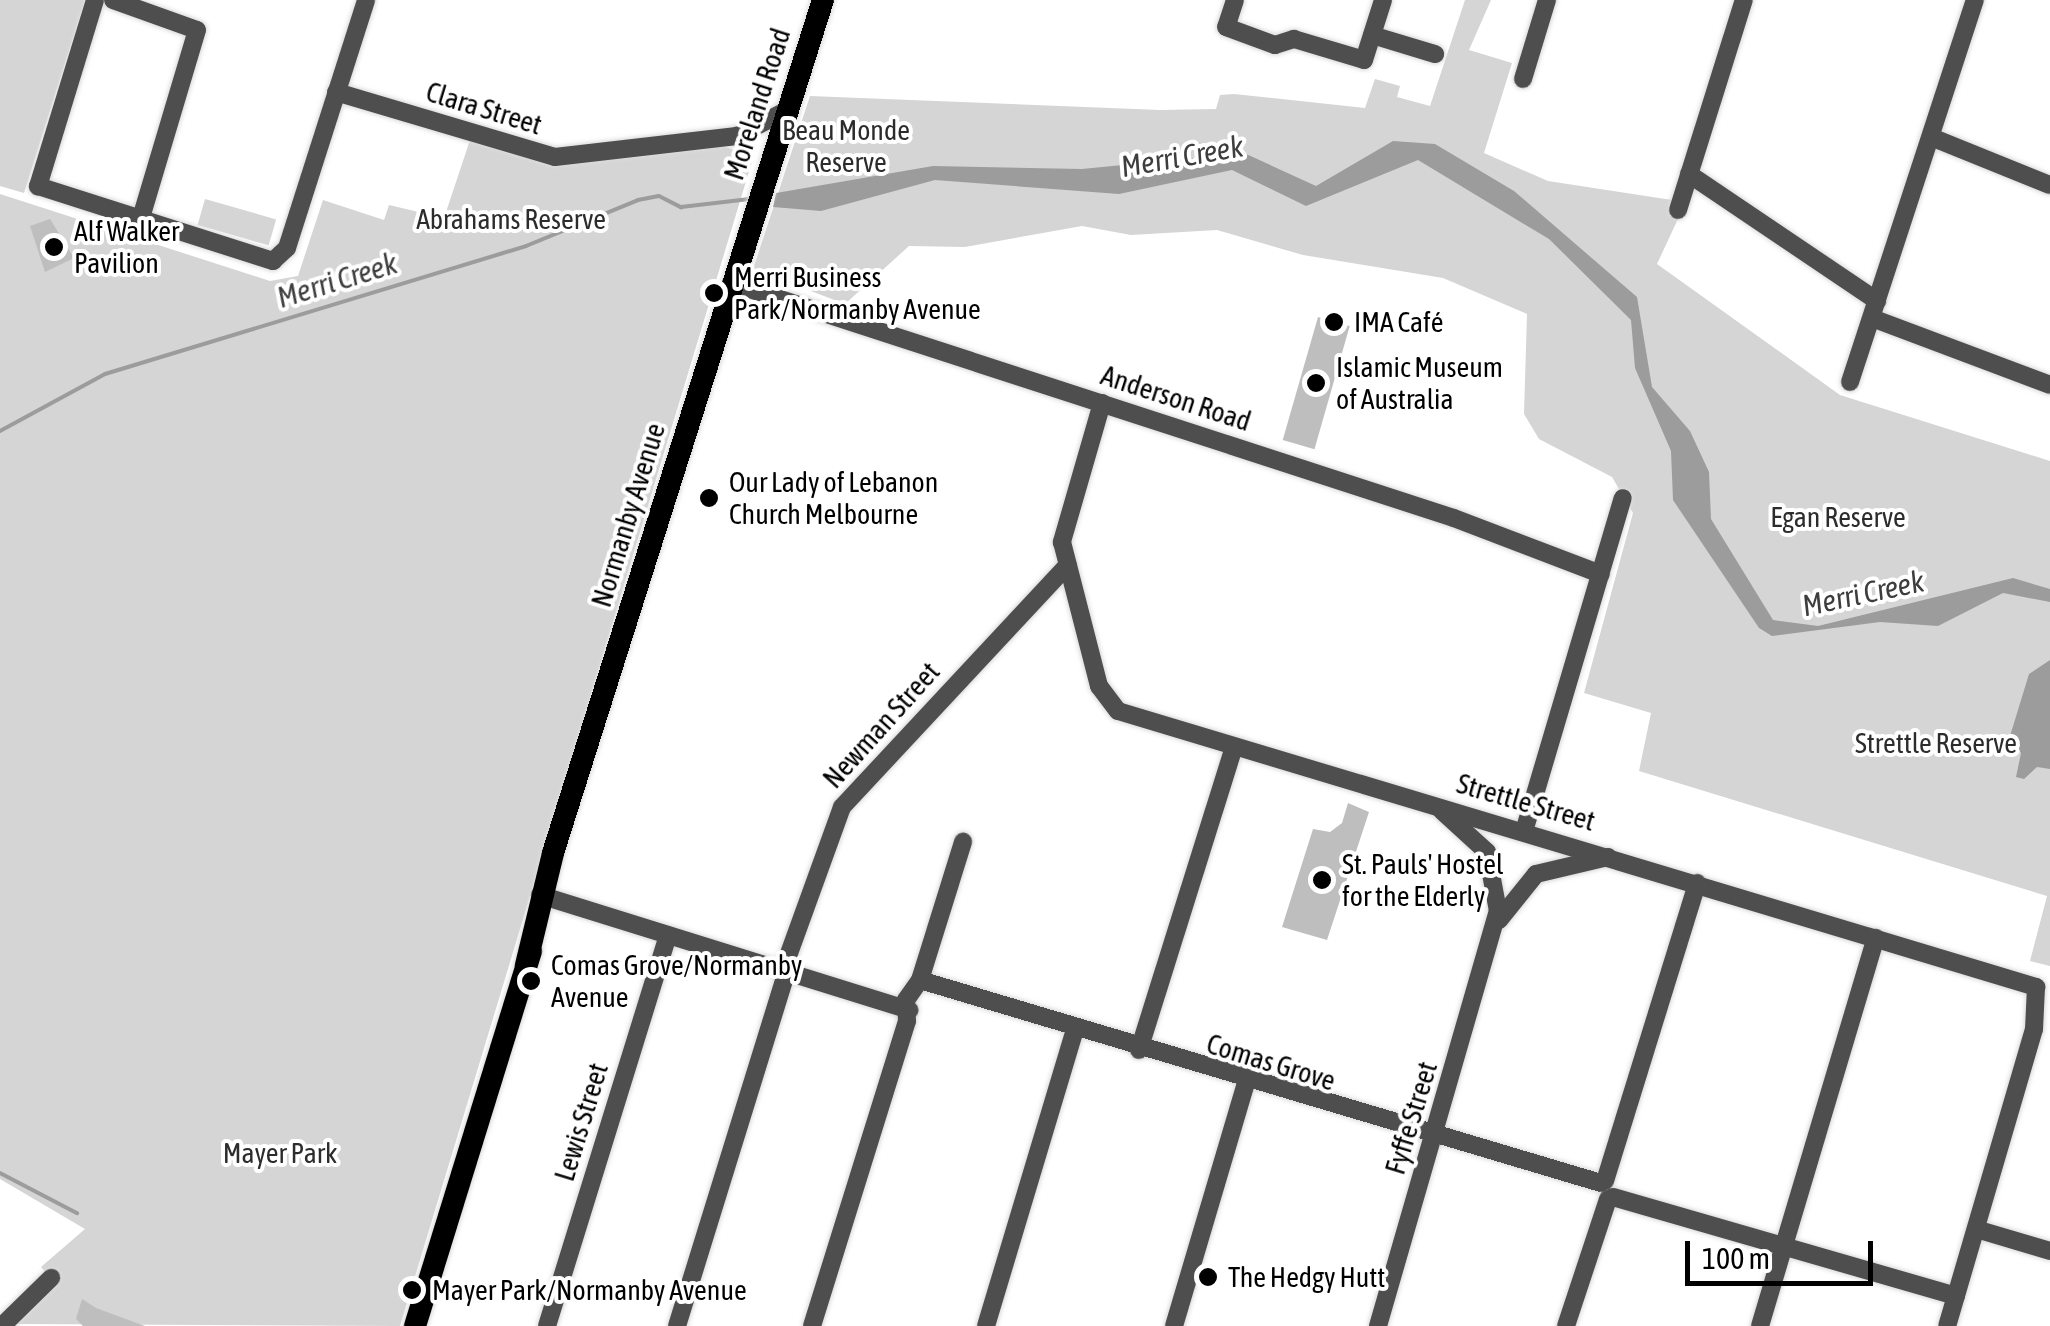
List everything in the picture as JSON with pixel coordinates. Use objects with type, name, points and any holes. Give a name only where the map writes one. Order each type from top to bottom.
[{"type":"main road","name":"Moreland Road","points":[[749,228],[823,0]]},
{"type":"main road","name":"Normanby Avenue","points":[[414,1326],[749,228]]},
{"type":"street","points":[[96,0],[38,186],[268,261],[287,248],[366,0]]},
{"type":"street","points":[[113,0],[197,30],[140,221]]},
{"type":"street","points":[[1235,0],[1226,27],[1364,60],[1383,0]]},
{"type":"street","points":[[1523,79],[1548,0]]},
{"type":"street","points":[[1678,210],[1744,0]]},
{"type":"street","points":[[1850,382],[1975,0]]},
{"type":"street","points":[[1372,34],[1435,54]]},
{"type":"street","name":"Clara Street","points":[[336,92],[555,157],[737,136],[784,112]]},
{"type":"street","points":[[737,136],[760,143],[767,166]]},
{"type":"street","points":[[1931,137],[2050,185]]},
{"type":"street","points":[[1690,174],[1874,309],[2050,385]]},
{"type":"street","name":"Anderson Road","points":[[731,282],[1102,403],[1601,574]]},
{"type":"street","points":[[1036,595],[1074,590],[1064,527],[1102,403]]},
{"type":"street","points":[[1525,828],[1624,498]]},
{"type":"street","name":"Newman Street","points":[[677,1326],[785,971],[842,807],[1068,565]]},
{"type":"street","name":"Strettle Street","points":[[1074,590],[1099,686],[1112,706],[1234,748],[1525,828],[2028,982],[2040,994],[2042,1031]]},
{"type":"street","points":[[1139,1050],[1234,748]]},
{"type":"street","name":"Fyffe Street","points":[[1378,1326],[1496,924],[1496,879],[1487,852],[1430,804]]},
{"type":"street","points":[[812,1326],[963,842]]},
{"type":"street","name":"Fyffe Street","points":[[1496,924],[1536,874],[1562,862],[1616,856]]},
{"type":"street","points":[[1566,1326],[1696,883]]},
{"type":"street","name":"Comas Grove","points":[[545,896],[882,1000],[949,992],[1785,1241],[1956,1296]]},
{"type":"street","name":"Lewis Street","points":[[547,1326],[668,935]]},
{"type":"street","points":[[1760,1326],[1876,938]]},
{"type":"street","points":[[986,1326],[1075,1030]]},
{"type":"street","points":[[1947,1326],[2042,1031]]},
{"type":"street","points":[[1174,1326],[1246,1083]]},
{"type":"street","points":[[1976,1228],[2050,1250]]},
{"type":"street","points":[[2,1326],[51,1278]]},
{"type":"green space","points":[[0,0],[85,0],[24,193],[0,186]]},
{"type":"green space","points":[[1465,0],[1491,0],[1469,50],[1512,63],[1484,153],[1548,181],[1672,200],[1678,219],[1657,264],[1840,395],[2050,461],[2050,966],[2030,961],[2047,896],[1639,771],[1651,713],[1584,693],[1633,513],[1612,477],[1539,439],[1524,414],[1527,314],[1443,278],[1303,255],[1217,230],[1131,235],[1082,226],[965,247],[909,246],[845,304],[753,269],[810,96],[1160,110],[1216,109],[1220,95],[1234,94],[1365,108],[1375,79],[1400,86],[1397,97],[1430,106]]},
{"type":"green space","points":[[470,140],[540,161],[718,145],[754,155],[400,1326],[15,1324],[55,1282],[41,1267],[85,1229],[0,1179],[0,194],[270,281],[298,276],[323,200],[384,220],[389,205],[444,218]]},
{"type":"green space","points":[[205,199],[276,219],[269,245],[198,225]]},
{"type":"shaded area","points":[[1393,141],[1435,144],[1514,191],[1637,297],[1652,387],[1690,431],[1709,472],[1711,519],[1773,620],[1818,626],[2013,578],[2050,589],[2050,602],[2003,593],[1938,626],[1880,622],[1772,636],[1759,628],[1673,500],[1671,451],[1635,368],[1631,320],[1549,239],[1418,160],[1306,206],[1232,170],[1119,194],[935,180],[821,211],[773,207],[776,193],[933,166],[1082,169],[1244,153],[1316,186]]},
{"type":"shaded area","points":[[2050,660],[2050,769],[2037,767],[2024,779],[2016,777],[2021,753],[2010,736],[2029,674]]},
{"type":"building","name":"Alf Walker Pavilion","points":[[50,219],[74,258],[45,272],[30,226]]},
{"type":"building","name":"Islamic Museum of Australia","points":[[1318,317],[1350,326],[1314,449],[1283,440]]},
{"type":"building","name":"St. Pauls' Hostel for the Elderly","points":[[1348,803],[1369,812],[1327,940],[1282,927],[1313,829],[1330,832],[1342,823]]},
{"type":"building","points":[[82,1299],[145,1326],[83,1326],[76,1319]]},
{"type":"waterway","name":"Merri Creek","points":[[0,431],[105,374],[526,246],[638,200],[659,196],[681,207],[750,199]]},
{"type":"waterway","points":[[0,1173],[77,1213]]},
{"type":"place","name":"Alf Walker Pavilion","points":[[54,247]]},
{"type":"place","name":"Merri Business Park/Normanby Avenue","points":[[714,293]]},
{"type":"place","name":"IMA Café","points":[[1334,322]]},
{"type":"place","name":"Islamic Museum of Australia","points":[[1316,383]]},
{"type":"place","name":"Our Lady of Lebanon Church Melbourne","points":[[709,498]]},
{"type":"place","name":"St. Pauls' Hostel for the Elderly","points":[[1322,880]]},
{"type":"place","name":"Comas Grove/Normanby Avenue","points":[[531,981]]},
{"type":"place","name":"The Hedgy Hutt","points":[[1208,1277]]},
{"type":"place","name":"Mayer Park/Normanby Avenue","points":[[412,1290]]},
{"type":"park label","name":"Beau Monde Reserve","points":[[846,146]]},
{"type":"park label","name":"Abrahams Reserve","points":[[511,219]]},
{"type":"park label","name":"Egan Reserve","points":[[1838,517]]},
{"type":"park label","name":"Strettle Reserve","points":[[1936,743]]},
{"type":"park label","name":"Mayer Park","points":[[280,1153]]}]
